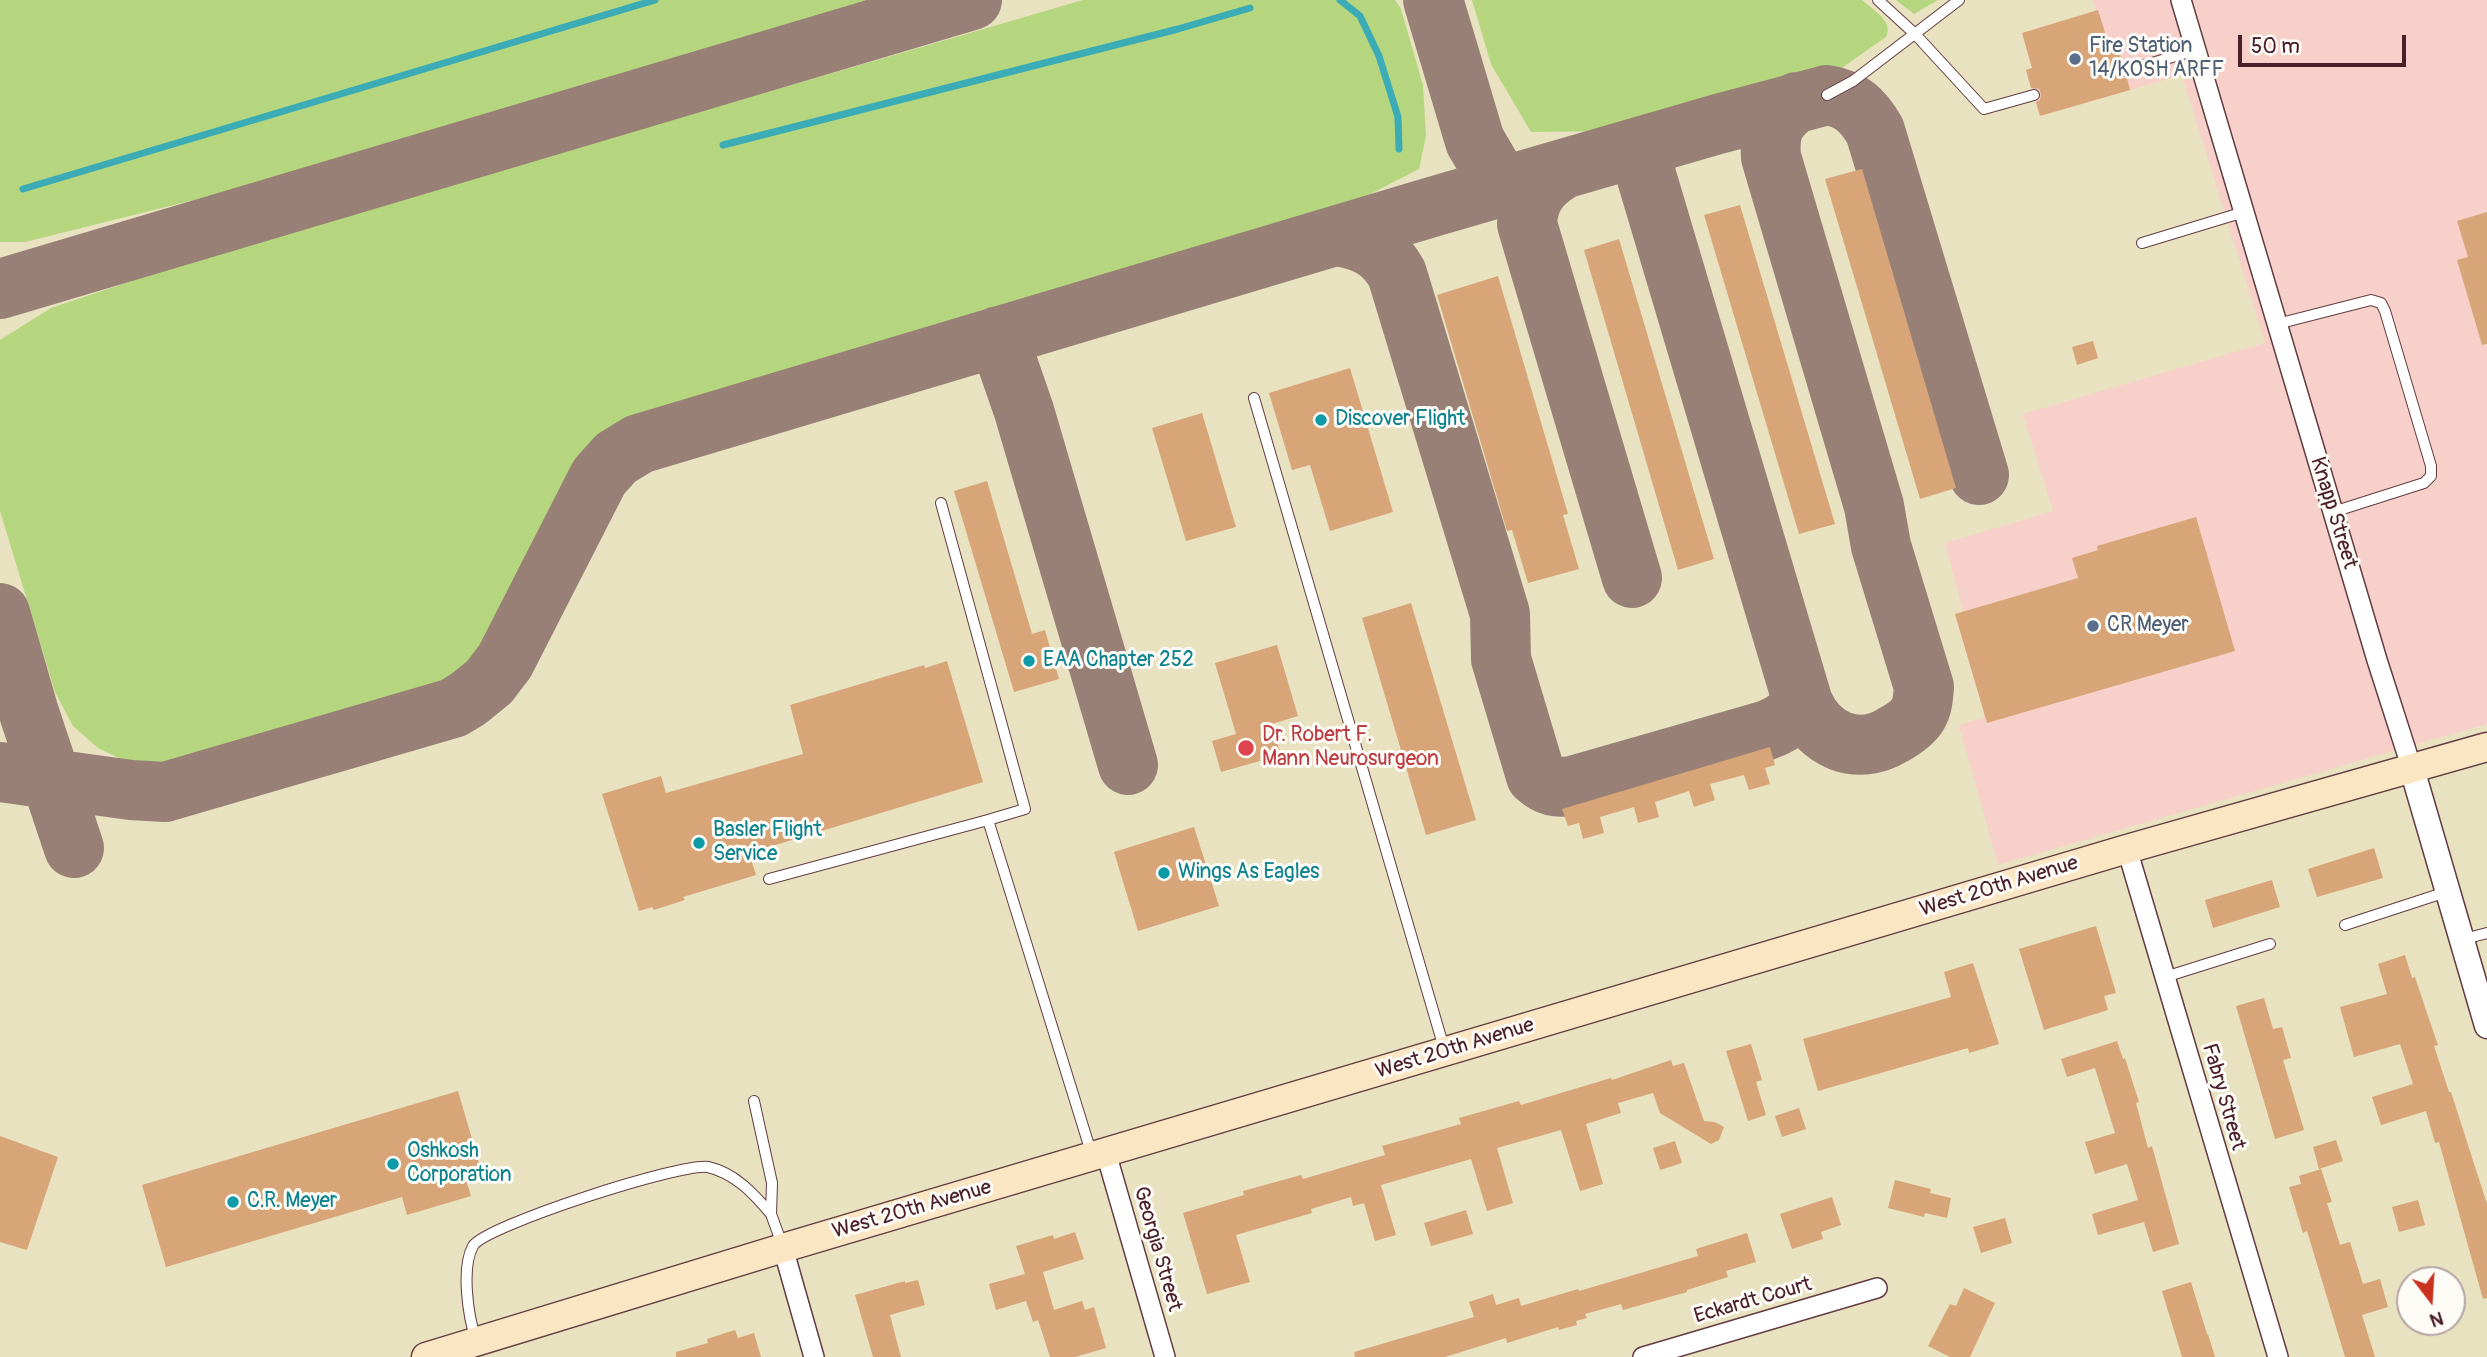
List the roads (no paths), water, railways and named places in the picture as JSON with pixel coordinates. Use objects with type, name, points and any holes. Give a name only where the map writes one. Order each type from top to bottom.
[{"type":"main road","name":"West 20th Avenue","points":[[426,1357],[466,1349],[783,1248],[2127,849],[2487,747]]},
{"type":"street","name":"Knapp Street","points":[[2181,0],[2487,1026]]},
{"type":"street","name":"Fabry Street","points":[[2127,849],[2278,1357]]},
{"type":"street","name":"Georgia Street","points":[[1099,1155],[1165,1357]]},
{"type":"street","points":[[783,1248],[814,1357]]},
{"type":"street","name":"Eckardt Court","points":[[1643,1357],[1877,1288]]},
{"type":"lane","points":[[1878,0],[1915,34],[1984,109],[2034,95]]},
{"type":"lane","points":[[1826,95],[1853,81],[1959,0]]},
{"type":"lane","points":[[2125,71],[2196,50]]},
{"type":"lane","points":[[2142,243],[2244,212]]},
{"type":"lane","points":[[2277,324],[2371,300],[2381,303],[2401,363],[2431,466],[2431,476],[2424,483],[2333,512]]},
{"type":"lane","points":[[1254,398],[1445,1052]]},
{"type":"lane","points":[[769,879],[1025,809],[941,503]]},
{"type":"lane","points":[[988,820],[1099,1155]]},
{"type":"lane","points":[[2345,925],[2446,892]]},
{"type":"lane","points":[[2461,940],[2487,933]]},
{"type":"lane","points":[[2165,977],[2270,944]]},
{"type":"lane","points":[[754,1101],[772,1184],[771,1214],[783,1248]]},
{"type":"lane","points":[[466,1349],[470,1322],[469,1255],[475,1242],[496,1230],[618,1187],[690,1167],[707,1167],[726,1174],[743,1184],[771,1214]]},
{"type":"waterway","points":[[23,189],[655,0]]},
{"type":"waterway","points":[[1340,0],[1360,16],[1379,56],[1398,117],[1399,149]]},
{"type":"waterway","points":[[723,145],[1178,29],[1250,8]]},
{"type":"place","name":"Fire Station 14/KOSH ARFF","points":[[2075,59]]},
{"type":"place","name":"Discover Flight","points":[[1321,420]]},
{"type":"place","name":"CR Meyer","points":[[2093,626]]},
{"type":"place","name":"EAA Chapter 252","points":[[1029,661]]},
{"type":"place","name":"Dr. Robert F. Mann Neurosurgeon","points":[[1246,748]]},
{"type":"place","name":"Basler Flight Service","points":[[699,843]]},
{"type":"place","name":"Wings As Eagles","points":[[1164,873]]},
{"type":"place","name":"Oshkosh Corporation","points":[[393,1164]]},
{"type":"place","name":"C.R. Meyer","points":[[233,1202]]}]
